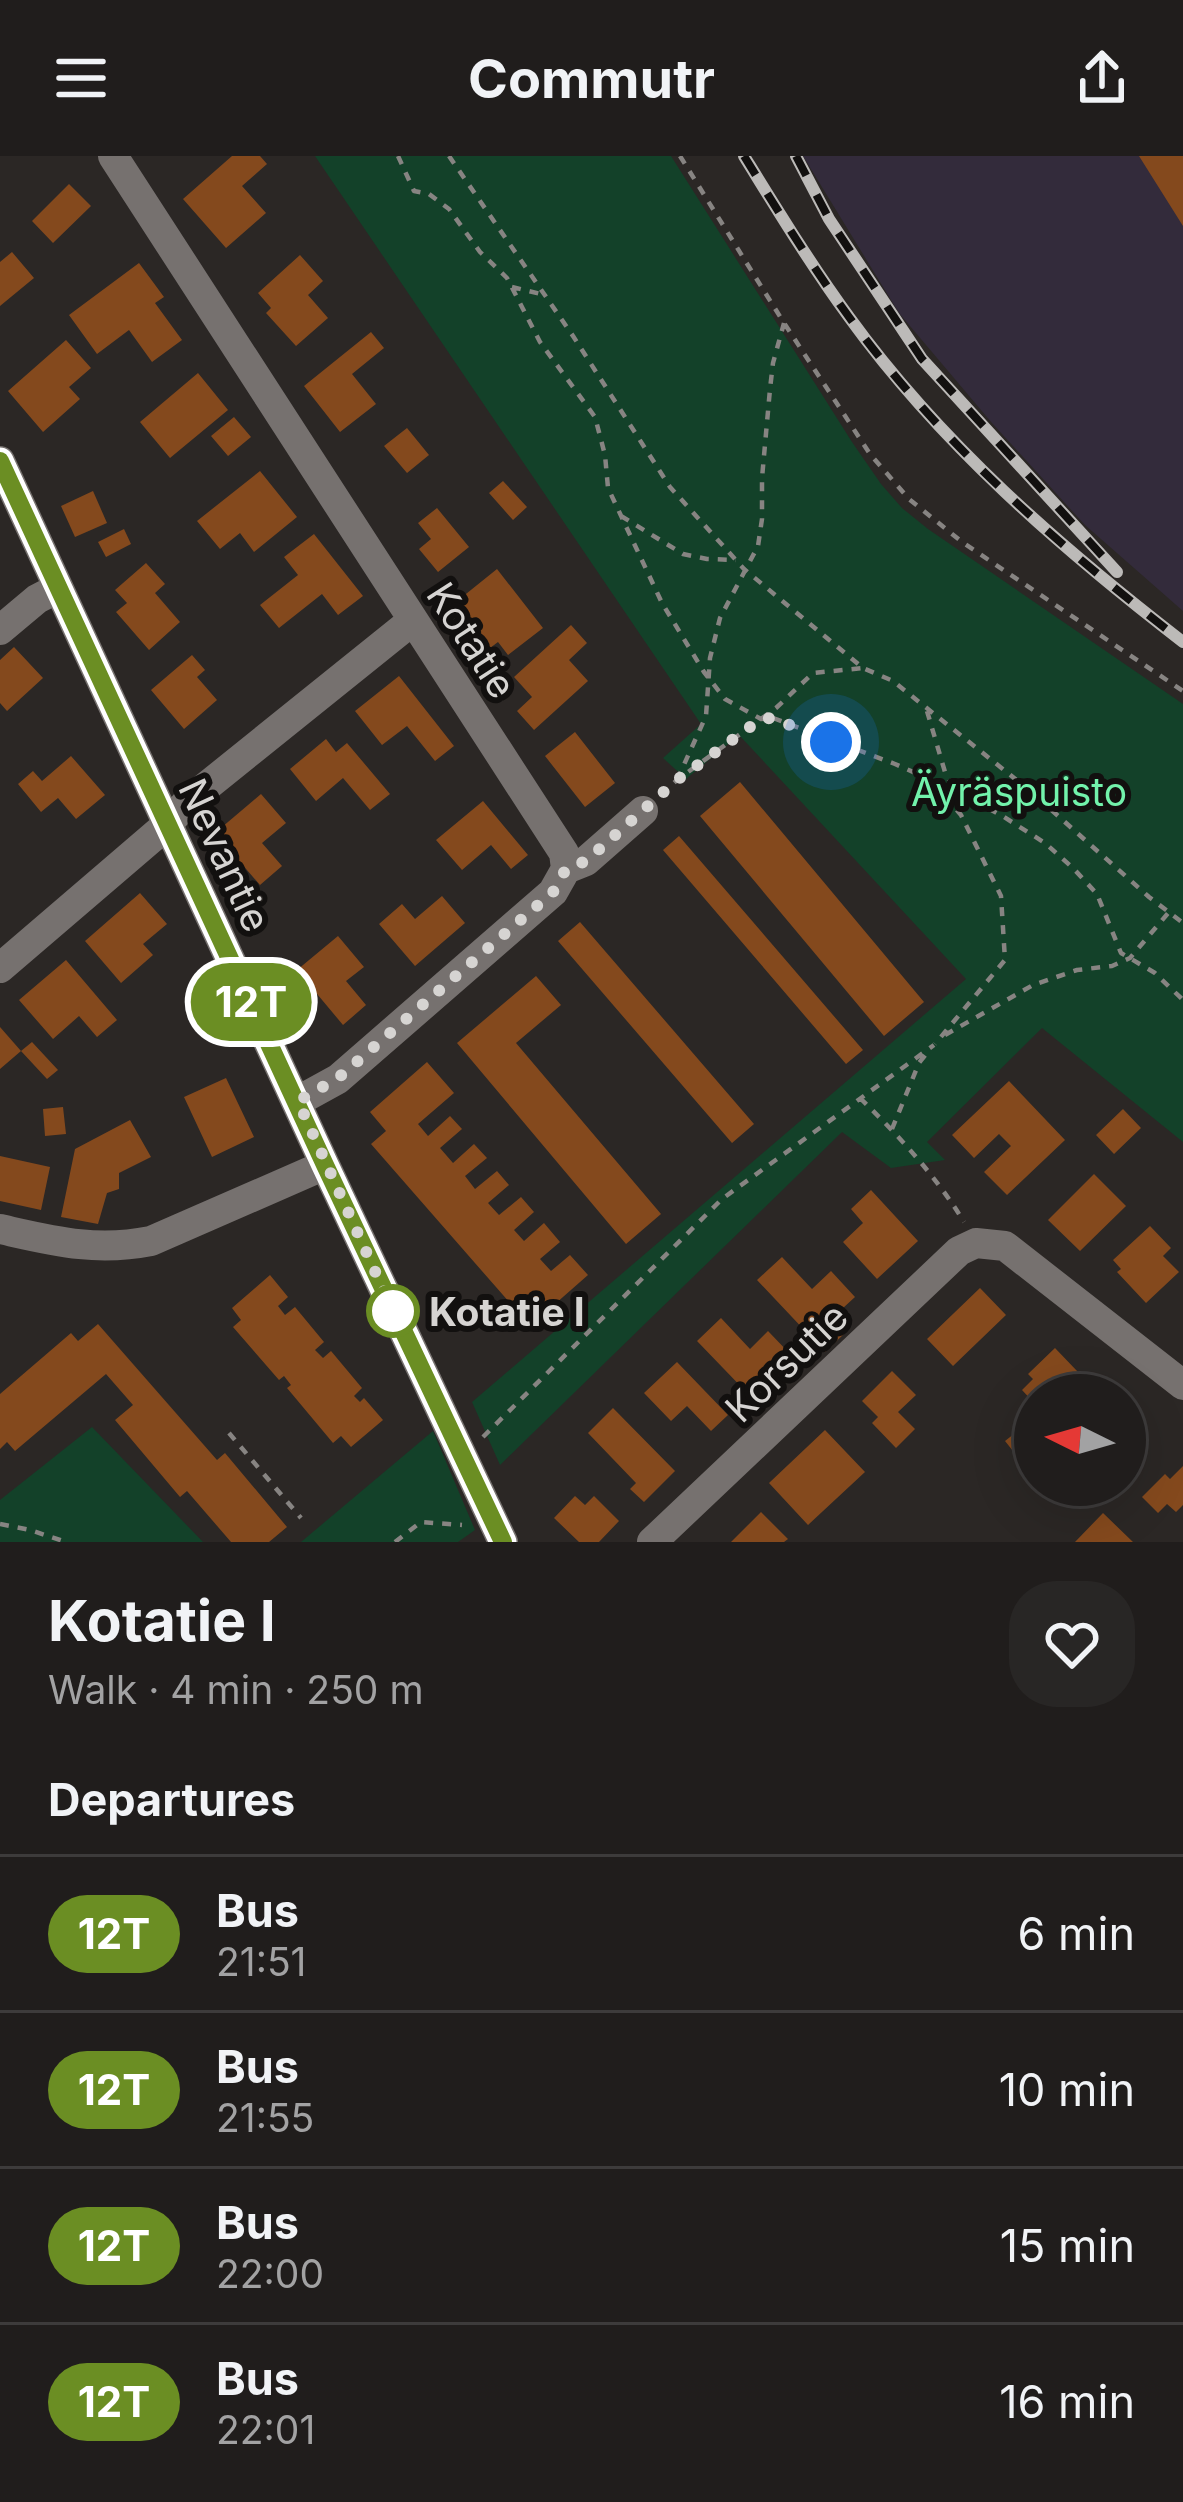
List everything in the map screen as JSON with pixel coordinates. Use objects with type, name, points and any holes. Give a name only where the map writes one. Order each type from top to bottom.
[{"type":"street","name":"Kotatie","points":[[113,156],[556,838],[566,869]]},
{"type":"street","name":"Nevantie","points":[[0,461],[503,1542]]},
{"type":"street","points":[[0,630],[58,588]]},
{"type":"street","points":[[0,968],[168,824],[187,802],[412,621]]},
{"type":"street","points":[[298,1101],[338,1078],[553,892],[566,869],[586,861],[643,811]]},
{"type":"street","points":[[0,1229],[69,1245],[129,1246],[151,1241],[325,1165]]},
{"type":"street","points":[[976,1243],[1005,1246],[1183,1385]]},
{"type":"street","name":"Korsutie","points":[[652,1542],[959,1251],[976,1243]]},
{"type":"path","points":[[398,156],[414,191],[429,194],[449,209],[480,252],[507,278],[540,342],[595,417],[608,488],[619,515],[662,603],[725,699],[761,719],[773,718],[930,779],[1045,843],[1096,894],[1121,953],[1154,973],[1183,1000]]},
{"type":"path","points":[[449,156],[670,487],[744,569],[863,668],[892,681],[1030,790],[1183,922]]},
{"type":"path","points":[[680,156],[870,454],[908,499],[962,542],[1183,691]]},
{"type":"path","points":[[512,287],[545,295]]},
{"type":"path","points":[[677,780],[706,716],[713,639],[720,618],[758,546],[771,376],[784,323]]},
{"type":"path","points":[[619,515],[683,554],[736,560]]},
{"type":"path","points":[[643,811],[813,673],[863,668]]},
{"type":"path","points":[[926,707],[954,790]]},
{"type":"path","points":[[892,1129],[919,1063],[1006,960],[1001,896],[961,815],[930,779]]},
{"type":"path","points":[[940,1038],[1033,985],[1130,958],[1169,912]]},
{"type":"path","points":[[479,1441],[722,1199],[934,1045]]},
{"type":"path","points":[[860,1098],[948,1196],[976,1243]]},
{"type":"path","points":[[229,1433],[301,1518]]},
{"type":"path","points":[[395,1542],[421,1522],[474,1526]]},
{"type":"path","points":[[0,1524],[66,1542]]},
{"type":"shaded area","points":[[803,156],[1183,156],[1183,611],[1085,525],[899,313]]},
{"type":"green space","name":"Äyräspuisto","points":[[315,156],[671,156],[852,442],[902,508],[1183,704],[1183,1142],[1042,1028],[927,1142],[945,1160],[891,1168],[842,1132],[500,1465],[472,1402],[966,979],[739,735],[686,779],[663,758],[701,724]]},
{"type":"green space","points":[[92,1427],[203,1542],[0,1542],[0,1500]]},
{"type":"green space","points":[[433,1431],[475,1530],[458,1542],[301,1542]]},
{"type":"building","points":[[232,156],[260,156],[267,164],[242,186],[266,213],[226,248],[183,199]]},
{"type":"building","points":[[1139,156],[1183,156],[1183,226]]},
{"type":"building","points":[[69,184],[91,206],[53,243],[32,221]]},
{"type":"building","points":[[12,252],[34,278],[0,306],[0,262]]},
{"type":"building","points":[[300,255],[323,281],[308,295],[328,318],[296,346],[266,313],[271,308],[258,293]]},
{"type":"building","points":[[139,263],[164,297],[155,303],[182,340],[152,362],[129,330],[97,354],[69,315]]},
{"type":"building","points":[[371,332],[384,348],[352,374],[376,404],[340,432],[304,386]]},
{"type":"building","points":[[66,340],[91,368],[69,387],[80,399],[43,432],[8,391]]},
{"type":"building","points":[[198,373],[228,410],[170,458],[140,422]]},
{"type":"building","points":[[234,417],[251,437],[228,456],[211,436]]},
{"type":"building","points":[[407,428],[429,455],[407,473],[384,446]]},
{"type":"building","points":[[260,471],[297,517],[254,552],[240,533],[220,549],[197,521]]},
{"type":"building","points":[[503,481],[527,507],[513,520],[489,493]]},
{"type":"building","points":[[93,491],[107,523],[75,537],[61,506]]},
{"type":"building","points":[[437,508],[469,547],[438,572],[419,549],[431,539],[418,523]]},
{"type":"building","points":[[124,529],[131,544],[106,557],[98,542]]},
{"type":"building","points":[[314,534],[363,596],[338,615],[322,594],[279,628],[260,605],[298,575],[284,557]]},
{"type":"building","points":[[146,563],[165,584],[155,593],[180,622],[149,650],[116,612],[127,603],[115,590]]},
{"type":"building","points":[[497,569],[543,628],[508,655],[498,642],[486,651],[451,606]]},
{"type":"building","points":[[571,625],[587,643],[569,660],[588,681],[534,730],[517,711],[532,697],[514,677]]},
{"type":"building","points":[[14,647],[43,678],[7,711],[0,703],[0,660]]},
{"type":"building","points":[[192,655],[205,670],[197,677],[217,700],[184,729],[151,690]]},
{"type":"building","points":[[399,676],[454,746],[435,761],[407,726],[382,745],[355,711]]},
{"type":"building","points":[[575,732],[615,783],[585,807],[545,756]]},
{"type":"building","points":[[326,739],[336,752],[347,743],[390,794],[370,810],[343,778],[316,801],[290,769]]},
{"type":"building","points":[[71,756],[105,795],[76,819],[58,798],[41,812],[18,784],[33,771],[42,781]]},
{"type":"building","points":[[740,782],[924,1002],[884,1036],[700,816]]},
{"type":"building","points":[[261,794],[286,823],[262,843],[282,866],[260,885],[215,833]]},
{"type":"building","points":[[483,801],[528,855],[511,869],[491,845],[462,870],[436,840]]},
{"type":"building","points":[[679,836],[863,1050],[846,1064],[663,850]]},
{"type":"building","points":[[140,893],[167,924],[143,944],[153,955],[121,983],[85,941]]},
{"type":"building","points":[[442,896],[465,923],[415,966],[379,924],[402,904],[415,919]]},
{"type":"building","points":[[580,922],[754,1124],[732,1143],[558,941]]},
{"type":"building","points":[[338,936],[364,967],[346,981],[366,1005],[343,1025],[297,970]]},
{"type":"building","points":[[66,960],[117,1020],[97,1037],[79,1016],[53,1039],[19,1000]]},
{"type":"building","points":[[536,976],[561,1005],[516,1043],[661,1214],[626,1244],[457,1043]]},
{"type":"building","points":[[0,1027],[21,1051],[0,1069]]},
{"type":"building","points":[[32,1042],[58,1070],[47,1079],[21,1051]]},
{"type":"building","points":[[427,1062],[454,1093],[418,1124],[428,1136],[450,1116],[462,1129],[440,1148],[453,1163],[474,1144],[487,1158],[465,1176],[475,1189],[497,1171],[509,1185],[488,1203],[499,1215],[521,1197],[534,1212],[514,1230],[524,1241],[544,1223],[560,1242],[540,1259],[551,1271],[570,1255],[588,1275],[530,1326],[371,1144],[386,1131],[370,1112]]},
{"type":"building","points":[[226,1078],[254,1137],[212,1157],[184,1097]]},
{"type":"building","points":[[1009,1081],[1065,1140],[1007,1195],[984,1172],[1011,1146],[999,1134],[974,1158],[952,1135]]},
{"type":"building","points":[[63,1107],[66,1134],[45,1136],[43,1109]]},
{"type":"building","points":[[1123,1109],[1141,1128],[1114,1154],[1096,1135]]},
{"type":"building","points":[[130,1120],[151,1157],[119,1173],[119,1189],[107,1193],[98,1224],[61,1217],[75,1149]]},
{"type":"building","points":[[0,1156],[50,1167],[41,1210],[0,1201]]},
{"type":"building","points":[[1094,1174],[1126,1206],[1080,1251],[1048,1220]]},
{"type":"building","points":[[871,1190],[918,1241],[877,1279],[843,1242],[863,1223],[851,1209]]},
{"type":"building","points":[[1150,1226],[1171,1248],[1163,1256],[1179,1272],[1146,1303],[1117,1272],[1121,1269],[1113,1260]]},
{"type":"building","points":[[782,1257],[812,1289],[831,1271],[855,1297],[830,1320],[844,1334],[825,1352],[757,1280]]},
{"type":"building","points":[[270,1275],[288,1297],[278,1306],[285,1315],[295,1307],[324,1342],[315,1350],[323,1358],[331,1351],[362,1388],[354,1396],[360,1402],[364,1398],[383,1420],[351,1447],[341,1436],[333,1443],[287,1388],[291,1385],[284,1376],[279,1380],[233,1327],[241,1320],[232,1308]]},
{"type":"building","points":[[980,1288],[1006,1315],[953,1366],[927,1339]]},
{"type":"building","points":[[721,1318],[750,1349],[768,1331],[792,1356],[750,1396],[697,1341]]},
{"type":"building","points":[[98,1324],[217,1460],[225,1453],[287,1527],[269,1542],[231,1542],[187,1491],[180,1497],[115,1420],[133,1405],[106,1374],[15,1451],[7,1442],[0,1449],[0,1394],[71,1333],[78,1341]]},
{"type":"building","points":[[1055,1348],[1078,1372],[1076,1374],[1028,1374]]},
{"type":"building","points":[[677,1362],[728,1415],[711,1431],[687,1406],[671,1421],[644,1393]]},
{"type":"building","points":[[892,1371],[916,1395],[898,1412],[915,1429],[896,1448],[872,1423],[878,1417],[862,1401]]},
{"type":"building","points":[[613,1408],[675,1471],[644,1502],[630,1489],[636,1483],[588,1433]]},
{"type":"building","points":[[825,1430],[865,1472],[808,1525],[769,1483]]},
{"type":"building","points":[[1183,1466],[1183,1505],[1176,1512],[1167,1504],[1158,1513],[1146,1501],[1146,1493],[1165,1474],[1170,1479]]},
{"type":"building","points":[[575,1496],[585,1505],[594,1496],[619,1521],[599,1542],[579,1542],[554,1518]]},
{"type":"building","points":[[761,1512],[788,1539],[731,1542]]},
{"type":"building","points":[[1103,1513],[1133,1542],[1075,1542]]},
{"type":"railway","points":[[744,156],[835,297],[923,408],[1004,492],[1183,642]]},
{"type":"railway","points":[[796,156],[829,219],[922,359],[1117,572]]},
{"type":"bus line","name":"12T","points":[[0,461],[503,1542]]},
{"type":"place","name":"Kotatie I","points":[[393,1311]]},
{"type":"route","points":[[393,1311],[298,1101],[338,1078],[512,929],[553,892],[566,869],[586,861],[677,780],[761,719],[773,718],[831,742]]}]
